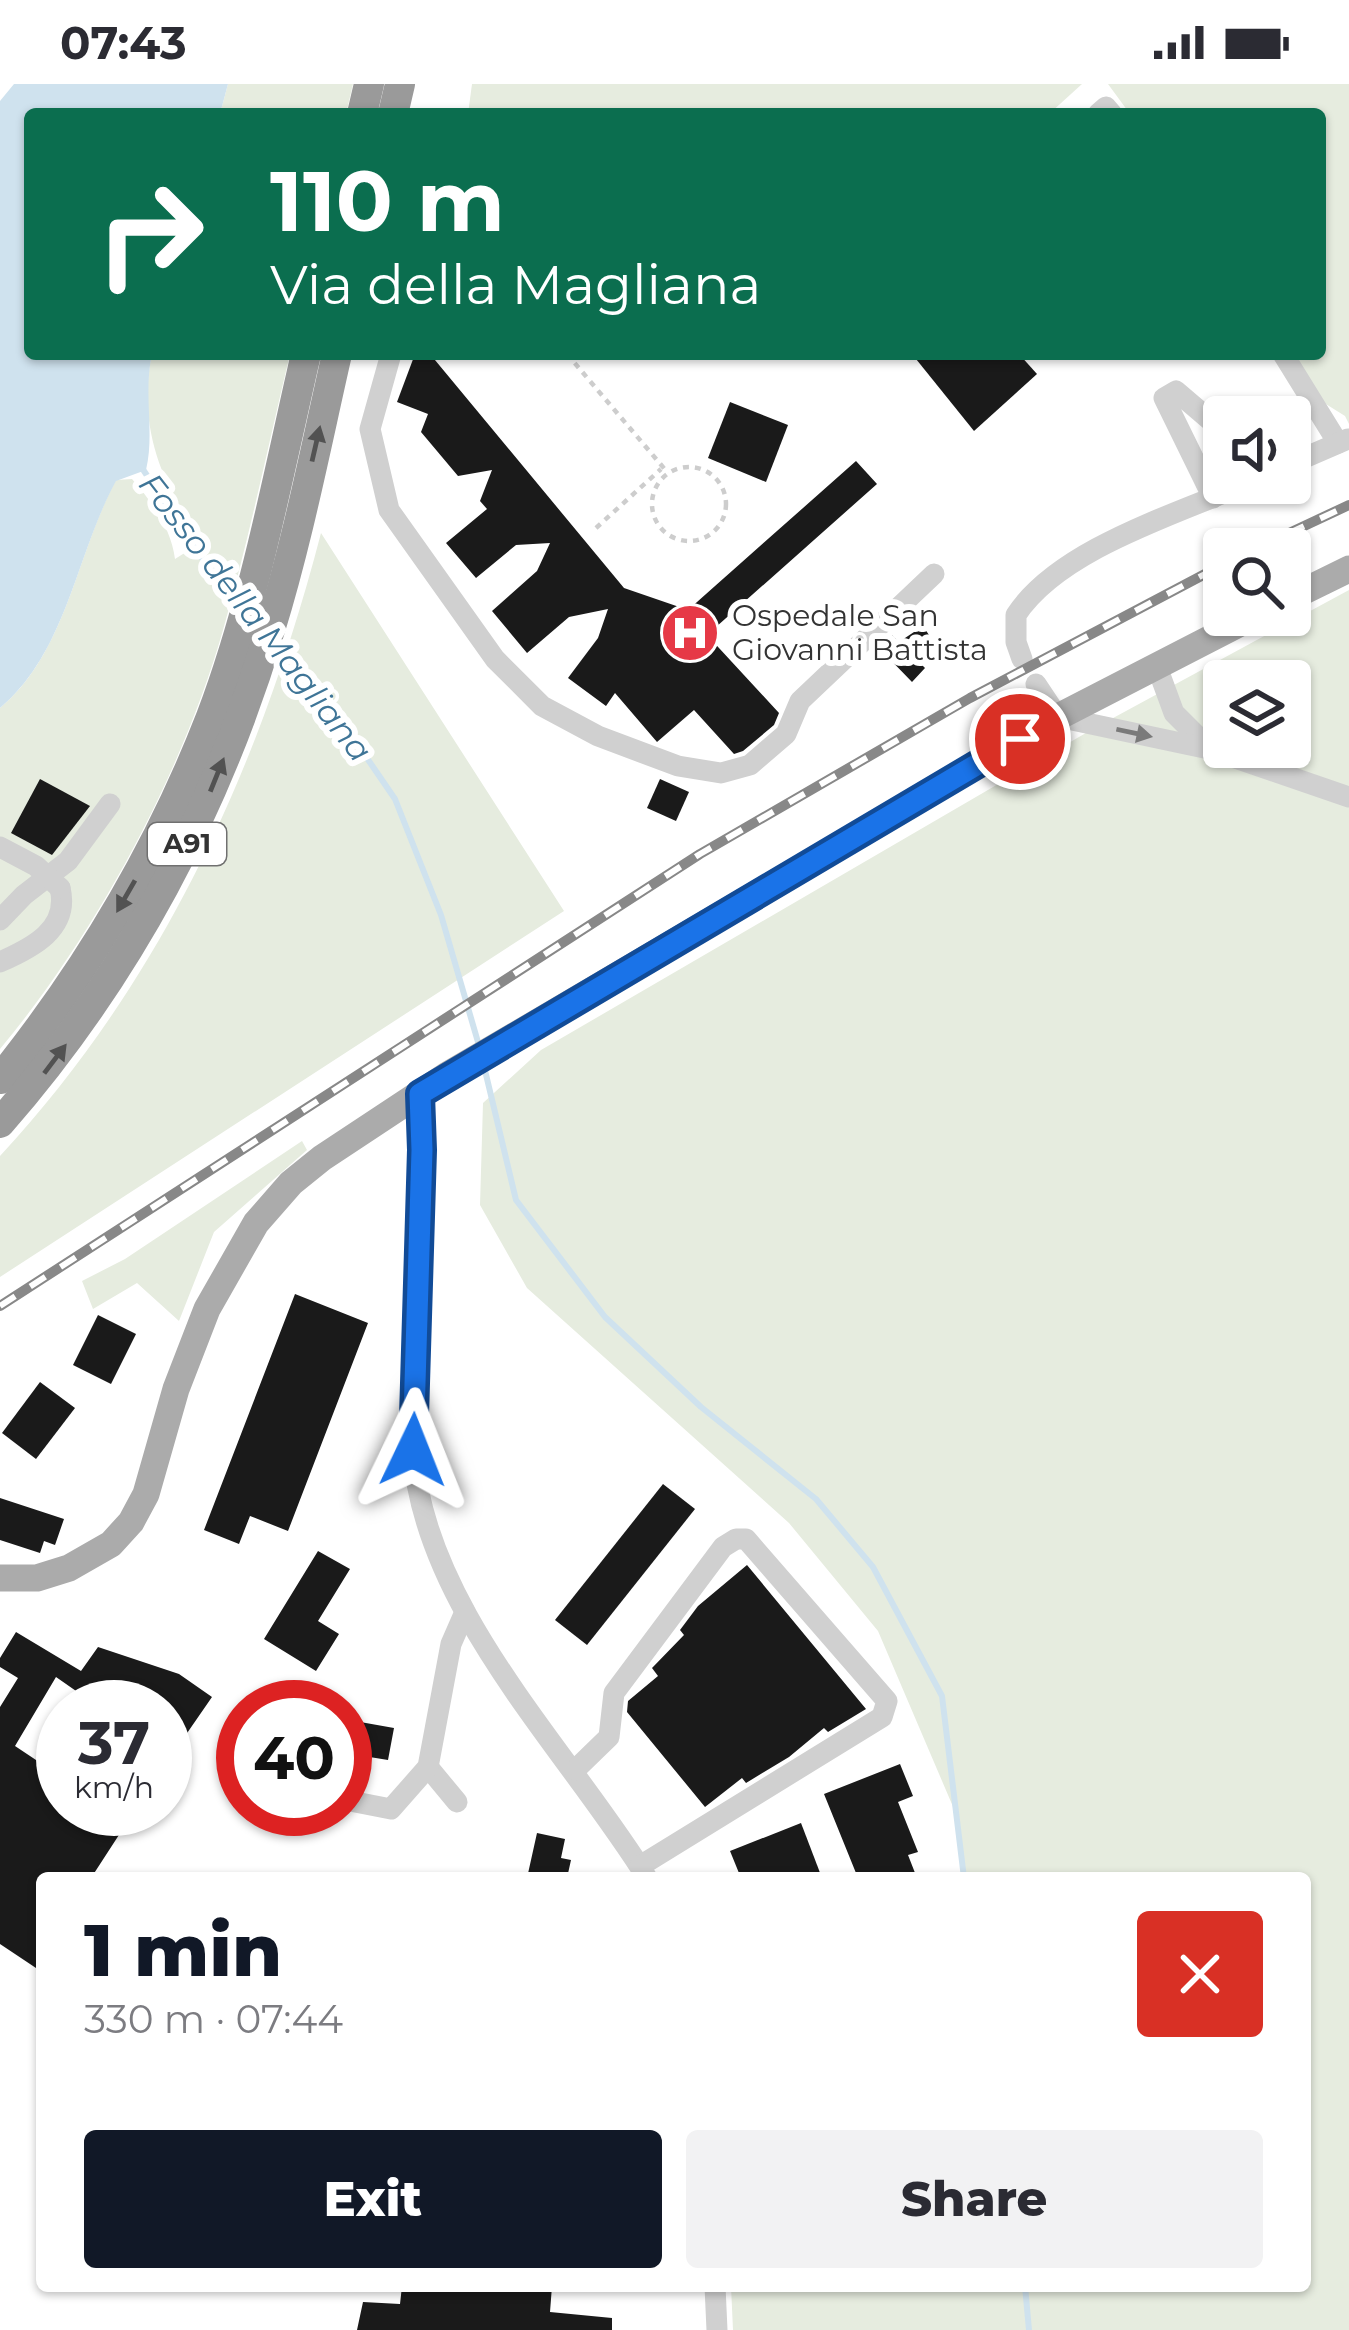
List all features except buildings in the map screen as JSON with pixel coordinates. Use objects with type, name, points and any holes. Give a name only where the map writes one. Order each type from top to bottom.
[{"type":"highway","name":"A91","points":[[0,1123],[41,1077],[91,982],[212,715],[248,596],[305,360]]},
{"type":"highway","name":"A91","points":[[0,1079],[91,982],[198,822],[251,689],[289,557],[336,360]]},
{"type":"main road","points":[[1311,588],[1349,569]]},
{"type":"main road","points":[[0,1578],[37,1578],[69,1568],[99,1553],[123,1532],[146,1494],[176,1389],[207,1309],[242,1243],[291,1183],[322,1158],[446,1076],[1058,717],[1213,636]]},
{"type":"street","points":[[389,360],[370,429],[389,510],[495,659],[542,706],[598,736],[678,766],[721,773],[750,766],[786,734],[800,701],[934,574]]},
{"type":"street","points":[[1287,360],[1343,441],[1311,455]]},
{"type":"street","points":[[1203,414],[1176,391],[1164,398],[1203,478]]},
{"type":"street","points":[[1022,659],[1016,642],[1016,615],[1051,578],[1104,546],[1203,502]]},
{"type":"street","points":[[1156,664],[1174,713],[1203,742]]},
{"type":"street","points":[[1036,685],[1058,717],[1203,748]]},
{"type":"street","points":[[1265,768],[1349,797]]},
{"type":"street","points":[[0,920],[68,861],[110,804]]},
{"type":"street","points":[[0,848],[36,866],[60,888],[63,901],[56,925],[36,943],[0,962]]},
{"type":"street","points":[[420,1094],[413,1450],[432,1539],[480,1639],[643,1872],[882,1717],[887,1701],[746,1540],[736,1539],[723,1547],[614,1694],[609,1737],[574,1770]]},
{"type":"street","points":[[372,1805],[391,1809],[428,1767],[452,1644],[465,1612]]},
{"type":"street","points":[[428,1767],[458,1802]]},
{"type":"street","points":[[715,2292],[717,2330]]},
{"type":"path","points":[[572,360],[665,471]]},
{"type":"path","points":[[596,528],[665,471],[688,466],[709,472],[723,488],[726,509],[709,535],[689,541],[661,528],[652,499],[665,471]]},
{"type":"shaded area","points":[[228,84],[353,84],[347,108],[222,108]]},
{"type":"shaded area","points":[[472,84],[1082,84],[1056,108],[469,108]]},
{"type":"shaded area","points":[[1108,84],[1349,84],[1349,424],[1345,416],[1321,401],[1295,360],[1326,360],[1326,108],[1126,108]]},
{"type":"shaded area","points":[[151,360],[289,360],[232,596],[184,740],[102,904],[0,1049],[0,708],[23,685],[56,631],[116,480],[132,479],[147,497],[165,526],[175,559],[205,540],[164,476],[150,429]]},
{"type":"shaded area","points":[[321,533],[564,911],[0,1277],[0,1156],[111,1016],[200,865],[269,703]]},
{"type":"shaded area","points":[[1349,590],[1349,2330],[733,2330],[731,2292],[1311,2292],[1311,1872],[966,1872],[954,1809],[878,1631],[789,1523],[527,1288],[480,1205],[483,1103],[541,1050],[1203,669],[1203,768],[1311,768],[1311,660],[1220,660],[1264,636],[1311,636],[1311,611]]},
{"type":"shaded area","points":[[302,1141],[307,1150],[214,1232],[179,1321],[137,1283],[93,1309],[82,1281],[125,1259]]},
{"type":"water","points":[[14,84],[228,84],[222,108],[24,108],[24,360],[151,360],[149,442],[146,470],[116,481],[102,509],[41,659],[0,708],[0,101]]},
{"type":"waterway","name":"Fosso della Magliana","points":[[142,468],[206,564],[236,597]]},
{"type":"waterway","name":"Fosso della Magliana","points":[[277,643],[321,691],[395,799],[441,915],[480,1049]]},
{"type":"waterway","name":"Fosso della Magliana","points":[[483,1062],[516,1200],[605,1317],[701,1407],[816,1499],[873,1567],[942,1696],[963,1872]]},
{"type":"waterway","name":"Fosso della Magliana","points":[[1026,2292],[1029,2330]]},
{"type":"railway","points":[[1300,528],[1349,505]]},
{"type":"railway","points":[[0,1306],[700,854],[970,698],[1203,575]]},
{"type":"place","name":"Ospedale San Giovanni Battista","points":[[690,633]]},
{"type":"route","points":[[413,1450],[420,1094],[1020,739]]}]
